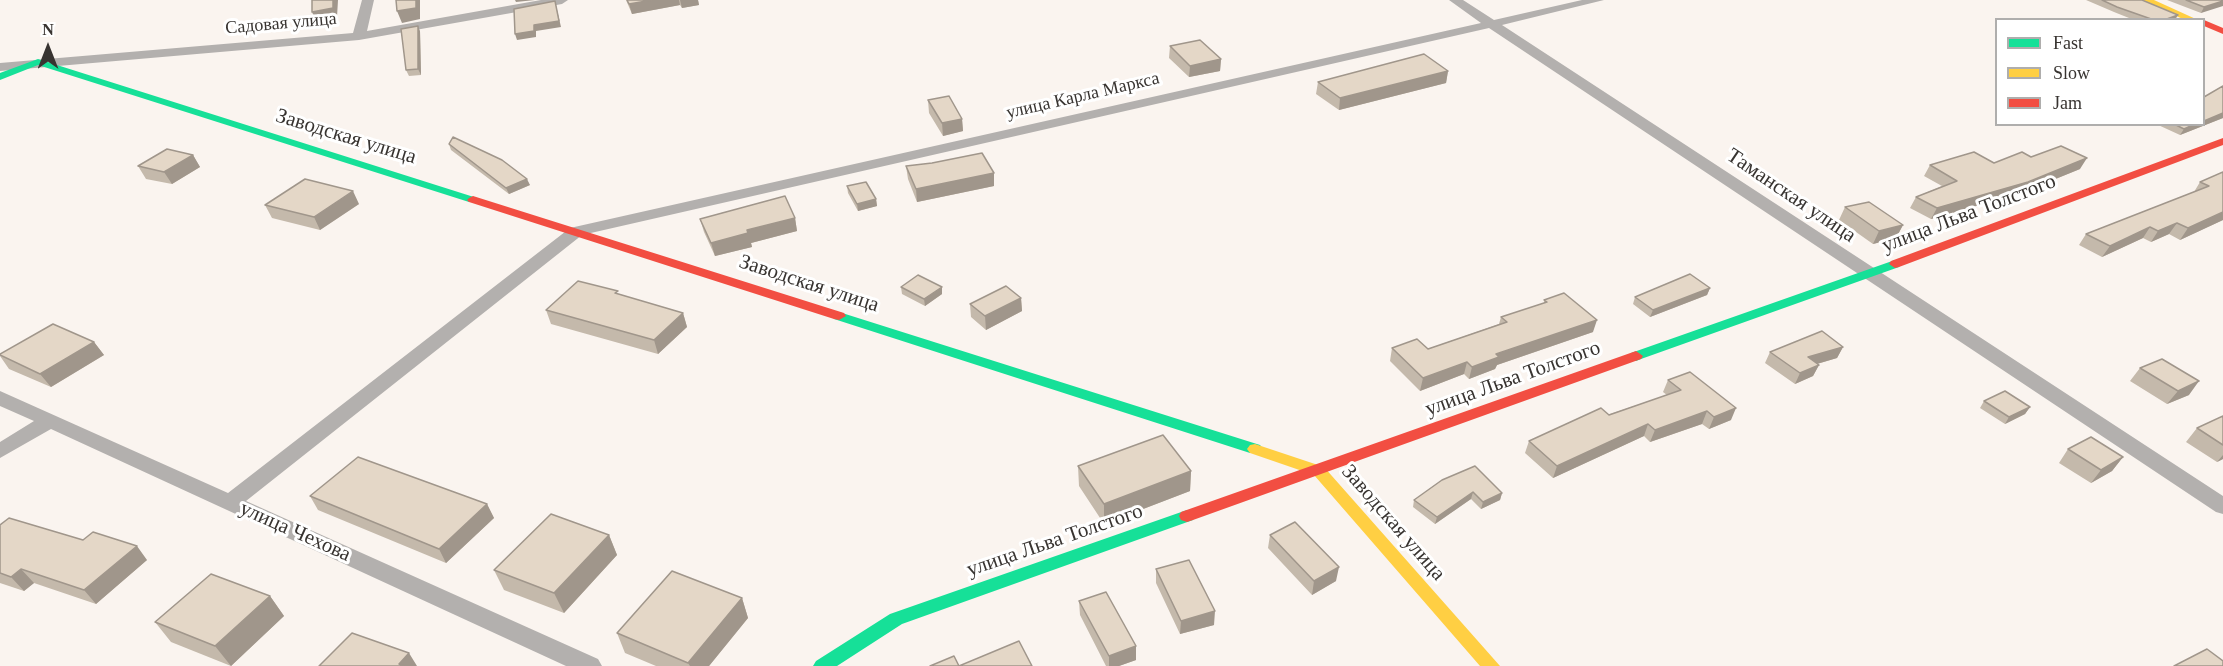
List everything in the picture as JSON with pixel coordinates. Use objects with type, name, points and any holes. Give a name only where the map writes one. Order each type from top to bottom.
[{"type":"street","points":[[359,36],[368,0]]},
{"type":"street","name":"Садовая улица","points":[[0,67],[359,36],[562,0]]},
{"type":"street","name":"Таманская улица","points":[[1455,0],[2223,506]]},
{"type":"street","name":"улица Карла Маркса","points":[[576,231],[1598,0]]},
{"type":"street","points":[[2146,0],[2189,18]]},
{"type":"street","points":[[2205,24],[2223,32]]},
{"type":"street","points":[[0,77],[38,62]]},
{"type":"street","name":"Заводская улица","points":[[38,62],[576,231],[1319,471],[1491,666]]},
{"type":"street","name":"улица Льва Толстого","points":[[822,666],[896,619],[1319,471],[1868,274],[2223,141]]},
{"type":"street","points":[[230,503],[576,231]]},
{"type":"street","name":"улица Чехова","points":[[0,398],[590,666]]},
{"type":"street","points":[[0,451],[49,421]]},
{"type":"building","points":[[312,0],[333,0],[333,8],[312,12]]},
{"type":"building","points":[[396,0],[416,0],[416,8],[397,11]]},
{"type":"building","points":[[627,0],[652,0],[629,4]]},
{"type":"building","points":[[2102,0],[2142,0],[2178,15],[2170,18],[2148,18]]},
{"type":"building","points":[[2186,0],[2223,0],[2223,1],[2204,7]]},
{"type":"building","points":[[555,1],[559,21],[534,25],[534,31],[515,34],[514,9]]},
{"type":"building","points":[[418,26],[418,69],[406,70],[401,29]]},
{"type":"building","points":[[1200,40],[1221,59],[1190,66],[1170,46]]},
{"type":"building","points":[[1424,54],[1448,71],[1340,98],[1318,82]]},
{"type":"building","points":[[2223,86],[2223,113],[2205,121],[2205,96]]},
{"type":"building","points":[[949,96],[962,119],[942,123],[928,100]]},
{"type":"building","points":[[453,137],[502,160],[527,179],[506,188],[449,144]]},
{"type":"building","points":[[2061,146],[2087,158],[2028,182],[1937,208],[1916,197],[1957,181],[1930,165],[1974,152],[1994,163],[2022,152],[2031,157]]},
{"type":"building","points":[[167,149],[193,155],[164,172],[138,166]]},
{"type":"building","points":[[982,153],[994,173],[916,189],[906,166],[932,163]]},
{"type":"building","points":[[2223,172],[2223,212],[2188,228],[2177,223],[2158,231],[2150,227],[2110,246],[2086,234],[2209,186],[2200,182]]},
{"type":"building","points":[[305,179],[353,191],[314,217],[265,205]]},
{"type":"building","points":[[866,182],[876,199],[857,204],[847,186]]},
{"type":"building","points":[[785,196],[795,218],[747,230],[748,233],[711,243],[700,219]]},
{"type":"building","points":[[1869,202],[1903,225],[1879,231],[1845,207]]},
{"type":"building","points":[[1690,274],[1710,288],[1653,310],[1635,297]]},
{"type":"building","points":[[918,275],[942,287],[924,299],[901,287]]},
{"type":"building","points":[[578,281],[618,291],[615,293],[683,313],[654,340],[546,310]]},
{"type":"building","points":[[1006,286],[1021,298],[985,316],[970,304]]},
{"type":"building","points":[[1564,293],[1597,320],[1496,354],[1499,357],[1472,367],[1467,362],[1423,378],[1392,348],[1417,339],[1428,349],[1507,322],[1501,317],[1547,302],[1544,300]]},
{"type":"building","points":[[53,324],[94,342],[40,374],[0,355],[0,354]]},
{"type":"building","points":[[1822,331],[1843,347],[1808,357],[1819,365],[1800,373],[1770,352]]},
{"type":"building","points":[[2162,359],[2199,381],[2178,391],[2140,368]]},
{"type":"building","points":[[1690,372],[1736,408],[1714,417],[1707,411],[1655,430],[1648,424],[1557,466],[1529,441],[1601,408],[1609,415],[1681,390],[1668,380]]},
{"type":"building","points":[[2005,391],[2030,407],[2009,417],[1984,401]]},
{"type":"building","points":[[2223,416],[2223,445],[2197,428]]},
{"type":"building","points":[[1163,435],[1191,471],[1104,504],[1078,466]]},
{"type":"building","points":[[2091,437],[2123,457],[2101,470],[2068,449]]},
{"type":"building","points":[[358,457],[487,504],[439,549],[310,496]]},
{"type":"building","points":[[1475,466],[1502,493],[1483,502],[1473,492],[1437,517],[1414,500],[1442,480]]},
{"type":"building","points":[[551,514],[609,535],[554,593],[494,570]]},
{"type":"building","points":[[9,518],[83,540],[93,532],[137,546],[84,590],[21,569],[11,577],[0,573],[0,525]]},
{"type":"building","points":[[1295,522],[1339,567],[1314,581],[1270,535]]},
{"type":"building","points":[[1189,560],[1215,611],[1181,621],[1156,569]]},
{"type":"building","points":[[672,571],[742,598],[688,663],[617,633]]},
{"type":"building","points":[[211,574],[270,596],[215,646],[155,622]]},
{"type":"building","points":[[1106,592],[1136,646],[1109,656],[1079,601]]},
{"type":"building","points":[[352,633],[409,653],[399,664],[404,666],[319,666]]},
{"type":"building","points":[[1019,641],[1032,666],[959,666]]},
{"type":"building","points":[[2207,649],[2223,661],[2223,666],[2174,666]]},
{"type":"building","points":[[954,656],[959,666],[930,666]]},
{"type":"traffic: fast","points":[[0,77],[38,62],[473,200]]},
{"type":"traffic: fast","points":[[1636,356],[1895,264]]},
{"type":"traffic: fast","points":[[839,316],[1255,449]]},
{"type":"traffic: fast","points":[[822,666],[896,619],[1187,516]]},
{"type":"traffic: slow","points":[[2146,0],[2189,18]]},
{"type":"traffic: slow","points":[[1255,449],[1319,471],[1491,666]]},
{"type":"traffic: jam","points":[[2205,23],[2223,31]]},
{"type":"traffic: jam","points":[[1895,264],[2223,141]]},
{"type":"traffic: jam","points":[[473,200],[839,316]]},
{"type":"traffic: jam","points":[[1187,516],[1636,356]]}]
